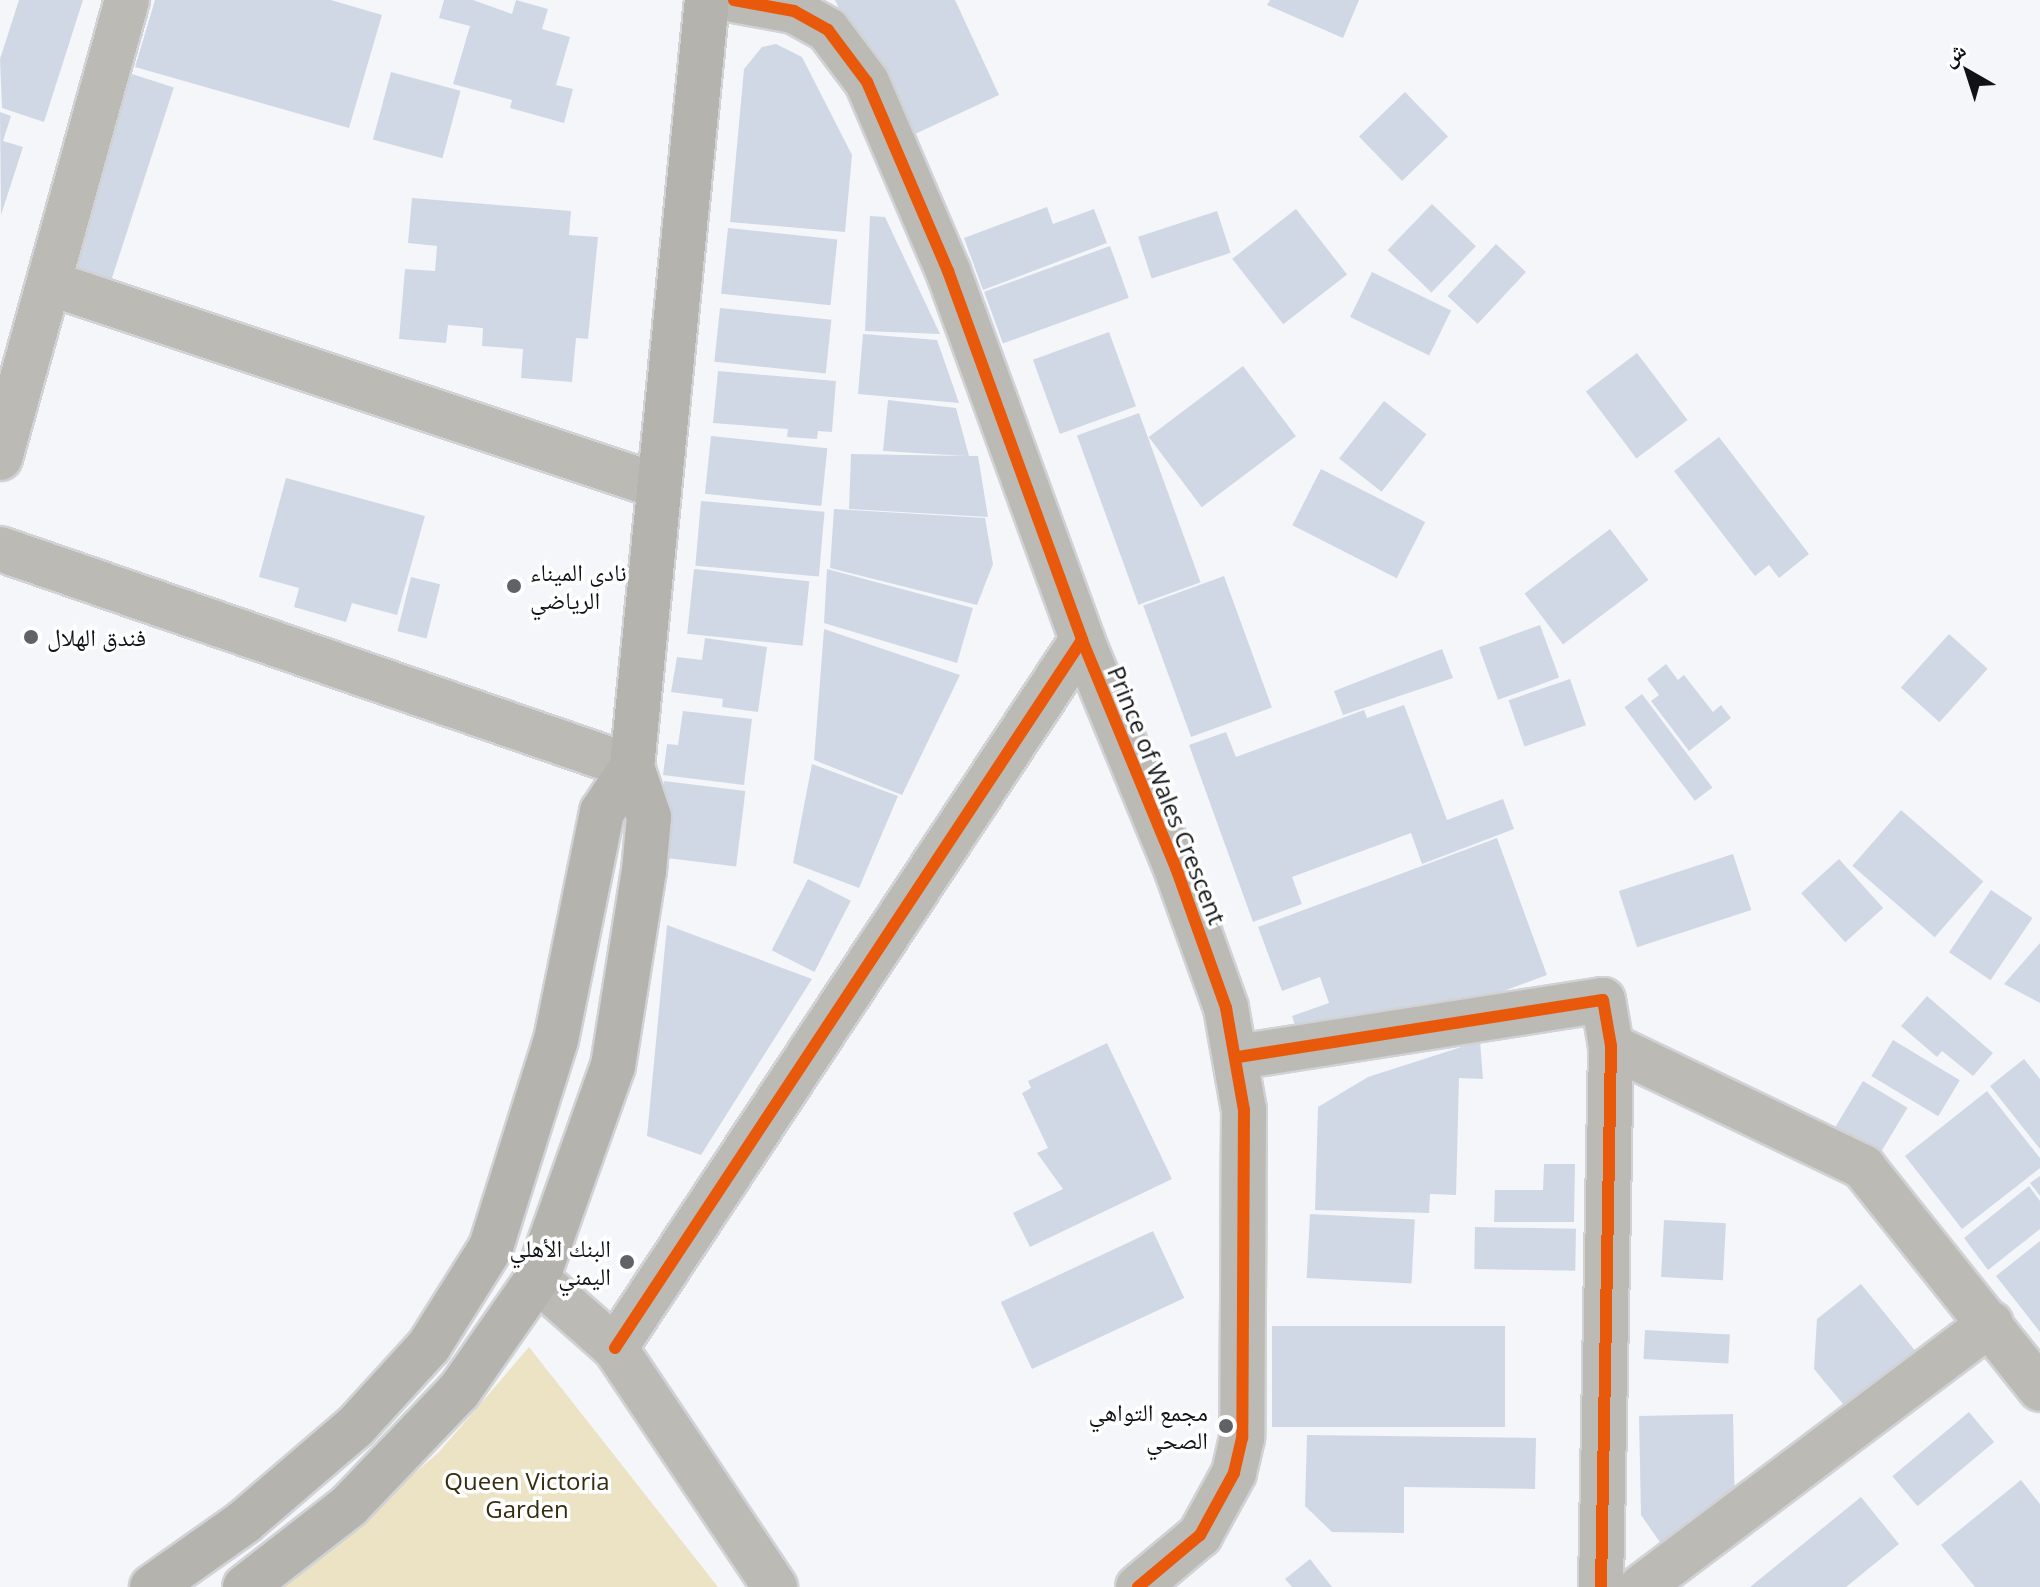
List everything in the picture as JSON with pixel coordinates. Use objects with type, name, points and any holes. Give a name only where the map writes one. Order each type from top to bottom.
[{"type":"main road","points":[[245,1587],[349,1506],[448,1402],[537,1279],[613,1066],[649,817],[632,767],[707,0]]},
{"type":"main road","points":[[152,1587],[244,1522],[355,1427],[429,1346],[491,1247],[556,1040],[602,812],[632,767]]},
{"type":"main road","points":[[491,1247],[537,1279]]},
{"type":"street","points":[[0,458],[127,0]]},
{"type":"street","name":"Prince of Wales Crescent","points":[[734,0],[794,11],[828,30],[867,82],[948,271],[1082,640],[1176,868],[1238,1057],[1244,1110],[1242,1438],[1234,1473],[1213,1516],[1175,1561],[1144,1585]]},
{"type":"street","points":[[49,283],[658,486]]},
{"type":"street","points":[[0,549],[632,767]]},
{"type":"street","points":[[615,1348],[1082,640]]},
{"type":"street","points":[[1238,1057],[1603,1000],[1611,1046],[1601,1587]]},
{"type":"street","points":[[1611,1046],[1863,1167],[1991,1323],[2040,1389]]},
{"type":"street","points":[[537,1279],[615,1348],[775,1587]]},
{"type":"street","points":[[1641,1587],[1991,1323]]},
{"type":"green space","name":"Queen Victoria Garden","points":[[529,1347],[718,1587],[271,1587],[335,1542],[439,1452]]},
{"type":"building","points":[[19,0],[83,0],[44,122],[2,108],[0,59]]},
{"type":"building","points":[[155,0],[331,0],[382,15],[349,128],[135,67]]},
{"type":"building","points":[[444,0],[473,0],[512,14],[516,0],[548,9],[542,29],[570,37],[556,85],[573,89],[564,123],[510,108],[512,100],[453,84],[470,26],[439,18]]},
{"type":"building","points":[[835,0],[955,0],[999,95],[900,141]]},
{"type":"building","points":[[1270,0],[1359,0],[1343,38],[1267,5]]},
{"type":"building","points":[[776,44],[802,57],[852,155],[845,232],[730,222],[744,69],[762,47]]},
{"type":"building","points":[[391,72],[461,91],[442,158],[373,140]]},
{"type":"building","points":[[132,74],[174,88],[109,286],[67,273]]},
{"type":"building","points":[[1405,92],[1448,137],[1402,181],[1359,136]]},
{"type":"building","points":[[0,112],[11,116],[3,141],[23,147],[1,215]]},
{"type":"building","points":[[412,198],[571,211],[569,235],[598,237],[588,339],[576,338],[572,382],[521,378],[523,349],[482,346],[483,328],[448,325],[446,343],[399,339],[405,269],[435,271],[437,246],[408,243]]},
{"type":"building","points":[[1432,204],[1476,246],[1431,292],[1388,250]]},
{"type":"building","points":[[1047,207],[1053,224],[1094,209],[1107,243],[983,290],[964,238]]},
{"type":"building","points":[[1296,209],[1347,274],[1283,324],[1232,259]]},
{"type":"building","points":[[1217,211],[1231,253],[1152,278],[1138,237]]},
{"type":"building","points":[[870,216],[885,217],[940,334],[865,331]]},
{"type":"building","points":[[728,228],[837,239],[830,305],[721,294]]},
{"type":"building","points":[[1496,244],[1526,272],[1478,324],[1448,296]]},
{"type":"building","points":[[1110,246],[1129,298],[1003,344],[984,292]]},
{"type":"building","points":[[1372,272],[1451,311],[1429,356],[1350,317]]},
{"type":"building","points":[[720,308],[831,320],[826,373],[714,362]]},
{"type":"building","points":[[1109,332],[1136,406],[1060,434],[1033,360]]},
{"type":"building","points":[[863,334],[937,340],[959,403],[858,394]]},
{"type":"building","points":[[1637,353],[1688,420],[1636,459],[1586,392]]},
{"type":"building","points":[[1243,366],[1296,436],[1202,507],[1149,437]]},
{"type":"building","points":[[718,371],[836,381],[832,432],[818,431],[817,439],[787,437],[788,429],[713,423]]},
{"type":"building","points":[[888,400],[956,408],[969,456],[978,456],[988,517],[849,509],[851,454],[966,456],[883,451]]},
{"type":"building","points":[[1384,401],[1427,434],[1382,492],[1339,459]]},
{"type":"building","points":[[1139,413],[1201,582],[1139,605],[1077,436]]},
{"type":"building","points":[[711,436],[827,448],[821,506],[705,494]]},
{"type":"building","points":[[1719,437],[1809,554],[1779,578],[1769,565],[1755,576],[1674,471]]},
{"type":"building","points":[[1321,469],[1425,522],[1397,578],[1292,525]]},
{"type":"building","points":[[286,478],[425,516],[397,615],[352,603],[346,622],[294,607],[299,588],[259,577]]},
{"type":"building","points":[[701,501],[825,512],[819,577],[695,566]]},
{"type":"building","points":[[834,509],[985,518],[993,564],[977,605],[830,568]]},
{"type":"building","points":[[1610,529],[1649,580],[1563,645],[1525,593]]},
{"type":"building","points":[[694,569],[809,581],[803,646],[687,634]]},
{"type":"building","points":[[827,569],[973,608],[957,663],[824,623]]},
{"type":"building","points":[[1224,576],[1272,708],[1191,737],[1143,605]]},
{"type":"building","points":[[411,577],[440,584],[427,639],[397,631]]},
{"type":"building","points":[[1540,625],[1559,678],[1498,700],[1479,647]]},
{"type":"building","points":[[824,629],[960,675],[902,795],[814,760]]},
{"type":"building","points":[[1949,634],[1988,669],[1939,722],[1901,688]]},
{"type":"building","points":[[705,638],[767,647],[758,712],[722,707],[723,699],[671,692],[677,657],[702,660]]},
{"type":"building","points":[[1442,649],[1453,678],[1343,715],[1334,691]]},
{"type":"building","points":[[1666,664],[1678,680],[1684,675],[1713,712],[1721,705],[1731,718],[1689,751],[1651,701],[1659,695],[1647,679]]},
{"type":"building","points":[[1570,679],[1586,725],[1524,746],[1509,700]]},
{"type":"building","points":[[1642,694],[1712,787],[1695,801],[1624,707]]},
{"type":"building","points":[[1404,705],[1447,820],[1503,799],[1514,829],[1422,864],[1411,833],[1292,877],[1302,904],[1253,922],[1189,745],[1226,732],[1236,757],[1364,710],[1367,718]]},
{"type":"building","points":[[683,711],[752,719],[744,785],[663,775],[667,744],[678,745]]},
{"type":"building","points":[[812,764],[898,796],[859,888],[793,863]]},
{"type":"building","points":[[664,781],[745,791],[736,866],[655,856]]},
{"type":"building","points":[[1901,810],[1983,882],[1935,937],[1852,866]]},
{"type":"building","points":[[1497,838],[1547,975],[1308,1063],[1292,1016],[1329,1003],[1320,977],[1282,991],[1258,927]]},
{"type":"building","points":[[1733,854],[1751,910],[1637,947],[1619,891]]},
{"type":"building","points":[[1839,859],[1883,908],[1845,942],[1801,893]]},
{"type":"building","points":[[808,879],[851,901],[814,972],[772,950]]},
{"type":"building","points":[[1991,890],[2032,918],[1991,980],[1949,952]]},
{"type":"building","points":[[667,925],[812,979],[701,1155],[647,1136]]},
{"type":"building","points":[[2040,943],[2040,1003],[2004,984]]},
{"type":"building","points":[[1927,996],[1993,1053],[1973,1076],[1942,1051],[1937,1057],[1901,1026]]},
{"type":"building","points":[[1893,1040],[1960,1080],[1938,1116],[1871,1076]]},
{"type":"building","points":[[1480,1041],[1483,1079],[1459,1078],[1456,1195],[1430,1194],[1429,1213],[1315,1210],[1318,1107],[1368,1077]]},
{"type":"building","points":[[1107,1043],[1172,1179],[1030,1247],[1013,1213],[1063,1189],[1037,1153],[1048,1148],[1022,1093],[1031,1088],[1028,1081]]},
{"type":"building","points":[[2024,1059],[2040,1079],[2040,1149],[1990,1086]]},
{"type":"building","points":[[1863,1081],[1908,1108],[1876,1160],[1832,1133]]},
{"type":"building","points":[[1987,1091],[2040,1158],[2040,1168],[1962,1229],[1905,1156]]},
{"type":"building","points":[[1544,1164],[1575,1164],[1574,1222],[1494,1222],[1495,1190],[1543,1190]]},
{"type":"building","points":[[2040,1176],[2040,1196],[2030,1183]]},
{"type":"building","points":[[2029,1186],[2040,1201],[2040,1229],[1988,1270],[1964,1238]]},
{"type":"building","points":[[1310,1214],[1415,1219],[1412,1283],[1307,1278]]},
{"type":"building","points":[[1664,1220],[1726,1223],[1723,1280],[1661,1277]]},
{"type":"building","points":[[1475,1227],[1576,1229],[1575,1271],[1474,1269]]},
{"type":"building","points":[[1153,1231],[1184,1298],[1032,1369],[1001,1302]]},
{"type":"building","points":[[2040,1241],[2040,1332],[1996,1276]]},
{"type":"building","points":[[1861,1284],[1917,1353],[1848,1410],[1814,1369],[1817,1319]]},
{"type":"building","points":[[1272,1326],[1505,1326],[1505,1427],[1272,1427]]},
{"type":"building","points":[[1645,1330],[1730,1334],[1728,1363],[1643,1359]]},
{"type":"building","points":[[1969,1412],[1994,1442],[1917,1506],[1892,1476]]},
{"type":"building","points":[[1733,1414],[1735,1513],[1666,1551],[1641,1515],[1639,1416]]},
{"type":"building","points":[[1307,1435],[1536,1438],[1535,1489],[1404,1487],[1404,1533],[1332,1532],[1305,1506]]},
{"type":"building","points":[[2021,1480],[2040,1504],[2040,1587],[1975,1587],[1941,1545]]},
{"type":"building","points":[[1861,1497],[1899,1544],[1846,1587],[1750,1587]]},
{"type":"building","points":[[1310,1559],[1332,1587],[1292,1587],[1285,1579]]},
{"type":"cycle path","points":[[734,0],[794,11],[828,30],[867,82],[948,271],[1082,640],[1176,868],[1226,1008],[1244,1110],[1242,1438],[1234,1473],[1200,1535],[1138,1587]]},
{"type":"cycle path","points":[[615,1348],[1082,640]]},
{"type":"cycle path","points":[[1238,1057],[1603,1000],[1611,1046],[1601,1587]]},
{"type":"place","name":"نادي الميناء الرياضي","points":[[514,586]]},
{"type":"place","name":"فندق الهلال","points":[[31,637]]},
{"type":"place","name":"البنك الأهلي اليمني","points":[[627,1262]]},
{"type":"place","name":"مجمع التواهي الصحي","points":[[1226,1426]]}]
